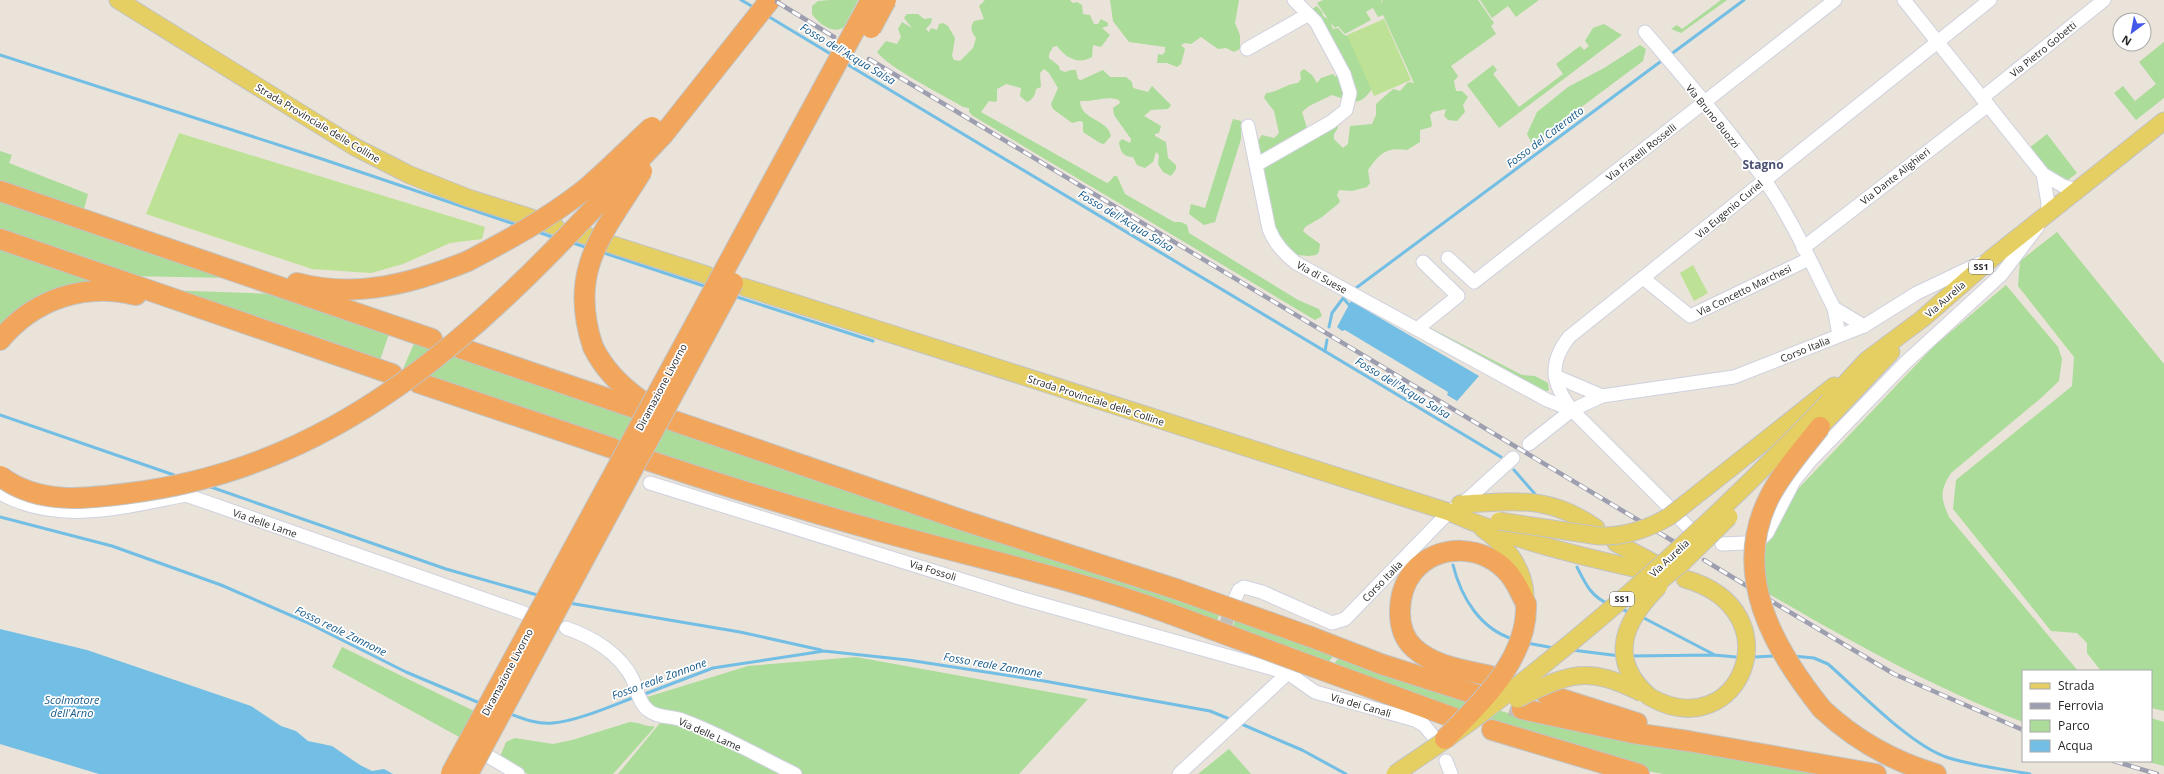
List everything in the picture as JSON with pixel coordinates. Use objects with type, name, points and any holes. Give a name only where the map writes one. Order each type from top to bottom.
[{"type":"highway","points":[[460,348],[637,403],[626,389],[607,370],[593,347],[586,324],[584,300],[589,261],[607,223],[658,131],[754,0]]},
{"type":"highway","points":[[0,476],[17,487],[46,496],[88,497],[138,492],[184,484],[244,466],[326,432],[369,407],[400,385],[474,326],[549,255],[770,0]]},
{"type":"highway","name":"Diramazione Livorno","points":[[451,774],[871,0]]},
{"type":"highway","name":"Diramazione Livorno","points":[[468,774],[886,0]]},
{"type":"highway","points":[[226,269],[270,275],[308,285],[356,289],[409,282],[468,261],[518,235],[555,211],[658,131]]},
{"type":"highway","points":[[0,466],[21,480],[47,488],[74,491],[132,485],[160,481],[222,467],[268,451],[322,426],[370,397],[417,363],[501,292],[586,206],[632,154],[658,131]]},
{"type":"highway","points":[[0,191],[432,339]]},
{"type":"highway","points":[[0,239],[392,374]]},
{"type":"highway","points":[[0,340],[15,323],[41,305],[64,296],[93,291],[124,292],[226,317]]},
{"type":"highway","points":[[419,383],[612,448]]},
{"type":"highway","points":[[674,421],[965,521],[1176,589],[1382,664],[1478,696]]},
{"type":"highway","points":[[1820,427],[1777,483],[1770,495],[1758,527],[1753,558],[1761,604],[1769,628],[1795,674],[1822,709],[1838,724],[1874,749],[1901,762],[1936,774]]},
{"type":"highway","points":[[650,461],[763,497],[876,530],[1031,569],[1120,596],[1168,613],[1295,668],[1454,718]]},
{"type":"highway","points":[[1439,738],[1488,693],[1514,656],[1521,641],[1525,626],[1526,604],[1510,574],[1489,558],[1473,551],[1456,550],[1441,554],[1422,564],[1408,580],[1401,604],[1401,621],[1404,632],[1414,648],[1437,662],[1510,690],[1633,733],[1688,741],[1876,774]]},
{"type":"highway","points":[[1546,694],[1688,741]]},
{"type":"highway","points":[[1492,730],[1639,774]]},
{"type":"main road","name":"Strada Provinciale delle Colline","points":[[118,0],[355,147],[410,175],[468,198],[532,218]]},
{"type":"main road","name":"Via Aurelia","points":[[1395,774],[1439,738],[1481,714],[1641,583],[1834,404],[1922,319],[1992,258],[2046,217],[2164,121]]},
{"type":"main road","points":[[592,238],[707,275]]},
{"type":"main road","name":"Strada Provinciale delle Colline","points":[[744,287],[1455,508]]},
{"type":"main road","name":"Via Aurelia","points":[[1410,774],[1510,690],[1683,571],[1820,427],[1834,404],[1867,360],[1922,319]]},
{"type":"main road","points":[[1455,508],[1499,521],[1599,536],[1610,536],[1633,532],[1654,525],[1670,516],[1867,360]]},
{"type":"main road","points":[[1455,508],[1492,501],[1534,502],[1553,506],[1566,511],[1596,528]]},
{"type":"main road","points":[[1455,508],[1498,543],[1515,563],[1524,585],[1526,604]]},
{"type":"main road","points":[[1475,524],[1548,547],[1650,567],[1616,543]]},
{"type":"main road","points":[[1510,690],[1587,674],[1611,678],[1661,703],[1684,708],[1703,706],[1723,696],[1730,690],[1742,672],[1747,649],[1746,636],[1738,616],[1725,600],[1702,586],[1683,571],[1639,607],[1632,618],[1625,637],[1625,656],[1629,671],[1637,685],[1650,697]]},
{"type":"street","points":[[1256,165],[1331,122],[1346,110],[1350,93],[1344,74],[1316,22],[1294,0]]},
{"type":"street","name":"Via Fratelli Rosselli","points":[[1448,258],[1474,282],[1835,0]]},
{"type":"street","points":[[1904,0],[2043,174],[2063,186],[2078,191]]},
{"type":"street","name":"Via Eugenio Curiel","points":[[1669,507],[1572,410],[1559,394],[1554,376],[1557,358],[1569,337],[1990,0]]},
{"type":"street","name":"Via Pietro Gobetti","points":[[1985,101],[2104,0]]},
{"type":"street","points":[[1247,49],[1308,15]]},
{"type":"street","name":"Via Bruno Buozzi","points":[[1645,32],[1704,103],[1764,180],[1806,253],[1834,308],[1839,335]]},
{"type":"street","name":"Via Dante Alighieri","points":[[1806,253],[1985,101]]},
{"type":"street","name":"Via di Suese","points":[[1248,126],[1269,229],[1278,247],[1296,263],[1547,400],[1572,410]]},
{"type":"street","points":[[1761,539],[1767,533],[1794,481],[1810,461],[1905,363],[2001,275],[2046,217],[2048,203],[2043,174]]},
{"type":"street","name":"Via Concetto Marchesi","points":[[1643,278],[1690,316],[1806,253]]},
{"type":"street","name":"Corso Italia","points":[[1529,444],[1572,410],[1602,396],[1734,378],[1864,326],[1917,293],[1992,258]]},
{"type":"street","points":[[1416,329],[1458,296],[1423,262]]},
{"type":"street","points":[[1834,308],[1864,326]]},
{"type":"street","points":[[1554,376],[1602,396]]},
{"type":"street","name":"Corso Italia","points":[[1234,601],[1239,590],[1244,587],[1262,592],[1332,623],[1345,619],[1455,508],[1513,458]]},
{"type":"street","name":"Via Fossoli","points":[[650,483],[1020,598],[1188,646],[1218,647],[1295,668]]},
{"type":"street","name":"Via delle Lame","points":[[0,493],[32,507],[49,511],[76,512],[124,508],[186,496],[524,613]]},
{"type":"street","points":[[1679,518],[1689,528]]},
{"type":"street","points":[[1722,544],[1745,543]]},
{"type":"street","name":"Via delle Lame","points":[[566,628],[605,647],[620,660],[632,679],[643,704],[648,711],[681,720],[707,731],[794,774]]},
{"type":"street","points":[[1179,774],[1248,709],[1295,668]]},
{"type":"street","name":"Via dei Canali","points":[[1295,668],[1316,692],[1415,720],[1424,725],[1439,738]]},
{"type":"street","points":[[488,756],[518,774]]},
{"type":"street","points":[[1446,761],[1451,774]]},
{"type":"green space","points":[[858,0],[844,27],[840,29],[835,30],[826,27],[812,14],[812,6],[818,1]]},
{"type":"green space","points":[[985,0],[1070,0],[1073,3],[1077,2],[1082,5],[1083,14],[1090,15],[1094,24],[1098,24],[1101,19],[1108,23],[1108,26],[1102,28],[1110,35],[1101,47],[1093,45],[1092,57],[1082,60],[1073,59],[1064,54],[1057,46],[1053,47],[1049,54],[1049,58],[1059,66],[1060,70],[1065,72],[1076,70],[1078,79],[1081,80],[1103,70],[1110,77],[1126,77],[1132,82],[1133,88],[1148,92],[1152,86],[1171,105],[1168,109],[1151,110],[1144,116],[1161,126],[1159,133],[1155,134],[1155,136],[1166,142],[1168,158],[1176,165],[1176,169],[1171,176],[1163,172],[1158,164],[1159,155],[1156,152],[1153,162],[1145,168],[1137,165],[1133,157],[1127,156],[1123,153],[1120,149],[1119,142],[1122,139],[1130,143],[1131,139],[1114,115],[1113,108],[1120,103],[1119,100],[1105,98],[1080,101],[1081,108],[1089,116],[1105,126],[1109,130],[1111,136],[1104,144],[1083,132],[1083,122],[1080,121],[1072,123],[1053,109],[1051,104],[1058,88],[1049,73],[1044,69],[1040,73],[1041,87],[1036,89],[1031,100],[1027,102],[1020,96],[1021,88],[1006,84],[997,89],[997,101],[989,101],[981,112],[1107,183],[1114,176],[1117,176],[1125,194],[1174,222],[1181,222],[1187,225],[1189,233],[1298,300],[1319,309],[1322,316],[1315,320],[973,116],[969,112],[969,108],[963,107],[917,81],[893,66],[877,52],[886,41],[897,44],[901,37],[898,29],[902,22],[912,28],[904,18],[907,14],[918,14],[924,19],[932,18],[931,23],[926,29],[929,32],[931,28],[937,30],[939,24],[943,23],[948,26],[955,38],[952,56],[954,60],[960,61],[973,48],[976,38],[972,30],[972,26],[974,21],[984,19],[979,6]]},
{"type":"green space","points":[[1110,0],[1239,0],[1235,23],[1240,35],[1240,49],[1234,52],[1226,48],[1218,49],[1201,37],[1191,44],[1185,43],[1181,45],[1185,49],[1181,64],[1177,67],[1167,63],[1157,63],[1158,54],[1162,55],[1165,52],[1165,47],[1129,42],[1113,21]]},
{"type":"green space","points":[[1323,0],[1382,0],[1380,5],[1383,0],[1478,0],[1494,23],[1491,26],[1496,34],[1451,66],[1458,76],[1454,81],[1456,91],[1462,91],[1468,97],[1463,105],[1465,112],[1457,121],[1448,120],[1444,116],[1446,109],[1433,112],[1430,115],[1431,127],[1420,130],[1420,142],[1407,150],[1394,149],[1384,152],[1376,159],[1368,170],[1370,183],[1367,187],[1352,191],[1339,190],[1337,195],[1340,201],[1338,204],[1322,217],[1305,227],[1303,231],[1320,244],[1319,252],[1316,255],[1308,256],[1290,252],[1269,225],[1255,145],[1262,135],[1274,138],[1279,133],[1274,111],[1264,98],[1266,93],[1298,83],[1301,79],[1300,72],[1304,69],[1312,75],[1317,83],[1321,78],[1333,74],[1336,77],[1337,75],[1335,62],[1310,10],[1317,6],[1322,12],[1323,16],[1328,19],[1317,3]],"holes":[[[1378,5],[1373,8],[1378,17],[1383,15],[1414,83],[1408,82],[1400,91],[1393,89],[1376,104],[1376,115],[1372,124],[1350,126],[1348,144],[1343,148],[1334,139],[1334,134],[1338,128],[1337,123],[1319,120],[1312,127],[1307,128],[1302,112],[1309,106],[1332,95],[1349,101],[1358,101],[1363,99],[1372,89],[1351,37],[1344,35],[1338,28],[1333,29],[1330,22],[1335,28],[1338,26],[1345,34],[1371,20],[1366,12]]]},
{"type":"green space","points":[[1480,0],[1539,0],[1516,17],[1508,6],[1492,18]]},
{"type":"green space","points":[[1721,0],[1727,0],[1681,33],[1671,29],[1677,25],[1682,29]]},
{"type":"green space","points":[[1384,19],[1411,80],[1374,96],[1347,35]]},
{"type":"green space","points":[[1604,24],[1622,35],[1499,128],[1467,85],[1493,65],[1497,70],[1493,74],[1519,107],[1563,74],[1556,64],[1580,46],[1584,50],[1589,46],[1585,41],[1593,28]]},
{"type":"green space","points":[[2164,42],[2164,98],[2136,120],[2114,93],[2123,86],[2135,101],[2156,84],[2139,62]]},
{"type":"green space","points":[[1640,45],[1646,49],[1643,61],[1532,144],[1527,134],[1537,112],[1568,87],[1604,68]]},
{"type":"green space","points":[[1233,119],[1241,121],[1241,139],[1215,222],[1204,225],[1189,214],[1191,204],[1205,208]]},
{"type":"green space","points":[[179,133],[485,227],[482,239],[450,243],[403,264],[371,273],[312,269],[146,214]]},
{"type":"green space","points":[[2047,134],[2077,173],[2068,180],[2047,170],[2029,148]]},
{"type":"green space","points":[[0,151],[12,155],[9,163],[88,194],[84,209],[0,181]]},
{"type":"green space","points":[[0,199],[231,278],[126,276],[0,232]]},
{"type":"green space","points":[[2057,232],[2164,364],[2164,711],[2152,708],[2152,670],[2100,670],[2087,653],[2087,643],[2077,633],[2051,631],[1953,509],[1956,480],[2072,386],[2074,357],[2018,286],[2020,261]]},
{"type":"green space","points":[[0,249],[89,280],[84,286],[0,334]]},
{"type":"green space","points":[[1693,265],[1708,293],[1694,301],[1680,273]]},
{"type":"green space","points":[[2006,285],[2058,347],[2062,359],[2059,381],[2041,398],[1951,473],[1944,485],[1942,495],[1949,517],[2077,670],[2022,670],[2022,722],[1957,694],[1862,647],[1764,590],[1762,541],[1770,538],[1797,490],[1934,346]]},
{"type":"green space","points":[[164,290],[276,294],[389,334],[379,363]]},
{"type":"green space","points":[[1425,325],[1522,375],[1535,376],[1548,383],[1549,390],[1545,392],[1425,329]]},
{"type":"green space","points":[[415,341],[771,464],[1163,593],[1219,614],[1216,626],[736,485],[403,369]]},
{"type":"green space","points":[[1235,620],[1333,656],[1326,666],[1231,632]]},
{"type":"green space","points":[[342,647],[476,712],[461,738],[332,667]]},
{"type":"green space","points":[[856,657],[1088,699],[1019,774],[618,774],[660,723],[644,698],[748,666]]},
{"type":"green space","points":[[1339,658],[1471,703],[1545,723],[1821,774],[1664,774],[1652,772],[1541,741],[1330,668]]},
{"type":"green space","points":[[2152,718],[2164,722],[2164,766],[2149,762],[2152,762]]},
{"type":"green space","points":[[630,722],[654,726],[654,728],[613,774],[528,774],[499,759],[506,742],[515,738],[553,744],[572,740]]},
{"type":"green space","points":[[1229,749],[1251,774],[1198,774]]},
{"type":"water","points":[[1351,301],[1479,376],[1457,401],[1447,395],[1448,392],[1345,330],[1342,331],[1337,327]]},
{"type":"water","name":"Scolmatore dell'Arno","points":[[0,629],[87,650],[251,706],[281,726],[296,731],[308,741],[332,746],[360,765],[372,771],[384,769],[393,774],[99,774],[0,744]]},
{"type":"waterway","name":"Fosso dell'Acqua Salsa","points":[[741,0],[755,8]]},
{"type":"waterway","name":"Fosso del Cateratto","points":[[1670,55],[1744,0]]},
{"type":"waterway","name":"Fosso dell'Acqua Salsa","points":[[766,15],[834,56]]},
{"type":"waterway","points":[[0,55],[322,159],[517,225]]},
{"type":"waterway","name":"Fosso del Cateratto","points":[[1356,288],[1664,59]]},
{"type":"waterway","name":"Fosso dell'Acqua Salsa","points":[[845,63],[1501,457]]},
{"type":"waterway","points":[[538,232],[555,238]]},
{"type":"waterway","points":[[570,242],[588,248]]},
{"type":"waterway","points":[[601,252],[707,287]]},
{"type":"waterway","points":[[734,296],[873,341]]},
{"type":"waterway","name":"Fosso del Cateratto","points":[[1329,327],[1332,313],[1344,297]]},
{"type":"waterway","points":[[1343,298],[1351,307]]},
{"type":"waterway","name":"Fosso del Cateratto","points":[[1325,351],[1327,340]]},
{"type":"waterway","points":[[0,415],[174,475]]},
{"type":"waterway","name":"Fosso dell'Acqua Salsa","points":[[1514,470],[1535,494]]},
{"type":"waterway","points":[[208,486],[446,569],[541,596]]},
{"type":"waterway","name":"Fosso reale Zannone","points":[[0,517],[112,546],[221,585],[306,622],[406,672],[482,704]]},
{"type":"waterway","points":[[1453,565],[1461,589],[1467,600],[1482,620],[1491,628],[1513,639]]},
{"type":"waterway","name":"Fosso dell'Acqua Salsa","points":[[1577,567],[1589,589],[1598,598],[1609,604]]},
{"type":"waterway","points":[[569,603],[740,632],[821,650]]},
{"type":"waterway","name":"Fosso dell'Acqua Salsa","points":[[1619,608],[1631,613]]},
{"type":"waterway","name":"Fosso dell'Acqua Salsa","points":[[1640,616],[1713,654]]},
{"type":"waterway","points":[[1527,643],[1554,648]]},
{"type":"waterway","points":[[1572,650],[1620,656]]},
{"type":"waterway","name":"Fosso reale Zannone","points":[[642,695],[713,668],[824,651],[908,660],[1044,681],[1210,711],[1232,720]]},
{"type":"waterway","points":[[1629,656],[1714,655],[1736,657]]},
{"type":"waterway","points":[[1755,657],[1773,656]]},
{"type":"waterway","points":[[1793,656],[1814,658],[1828,664],[1869,702],[1916,741],[1946,757],[1967,763],[2030,774]]},
{"type":"waterway","name":"Fosso reale Zannone","points":[[508,713],[536,722],[562,722],[605,709],[635,697]]},
{"type":"waterway","name":"Fosso reale Zannone","points":[[1239,723],[1302,750],[1346,774]]},
{"type":"tunnel","points":[[1220,641],[1233,603]]},
{"type":"tunnel","points":[[1482,697],[1522,709]]},
{"type":"railway","points":[[777,2],[834,37]]},
{"type":"railway","points":[[869,59],[1643,523]]},
{"type":"railway","points":[[1658,532],[1676,543]]},
{"type":"railway","points":[[1704,560],[1747,586]]},
{"type":"railway","points":[[1766,598],[1894,674],[2022,730]]},
{"type":"railway","points":[[2117,762],[2157,774]]},
{"type":"district","name":"Stagno","points":[[1763,165]]}]
